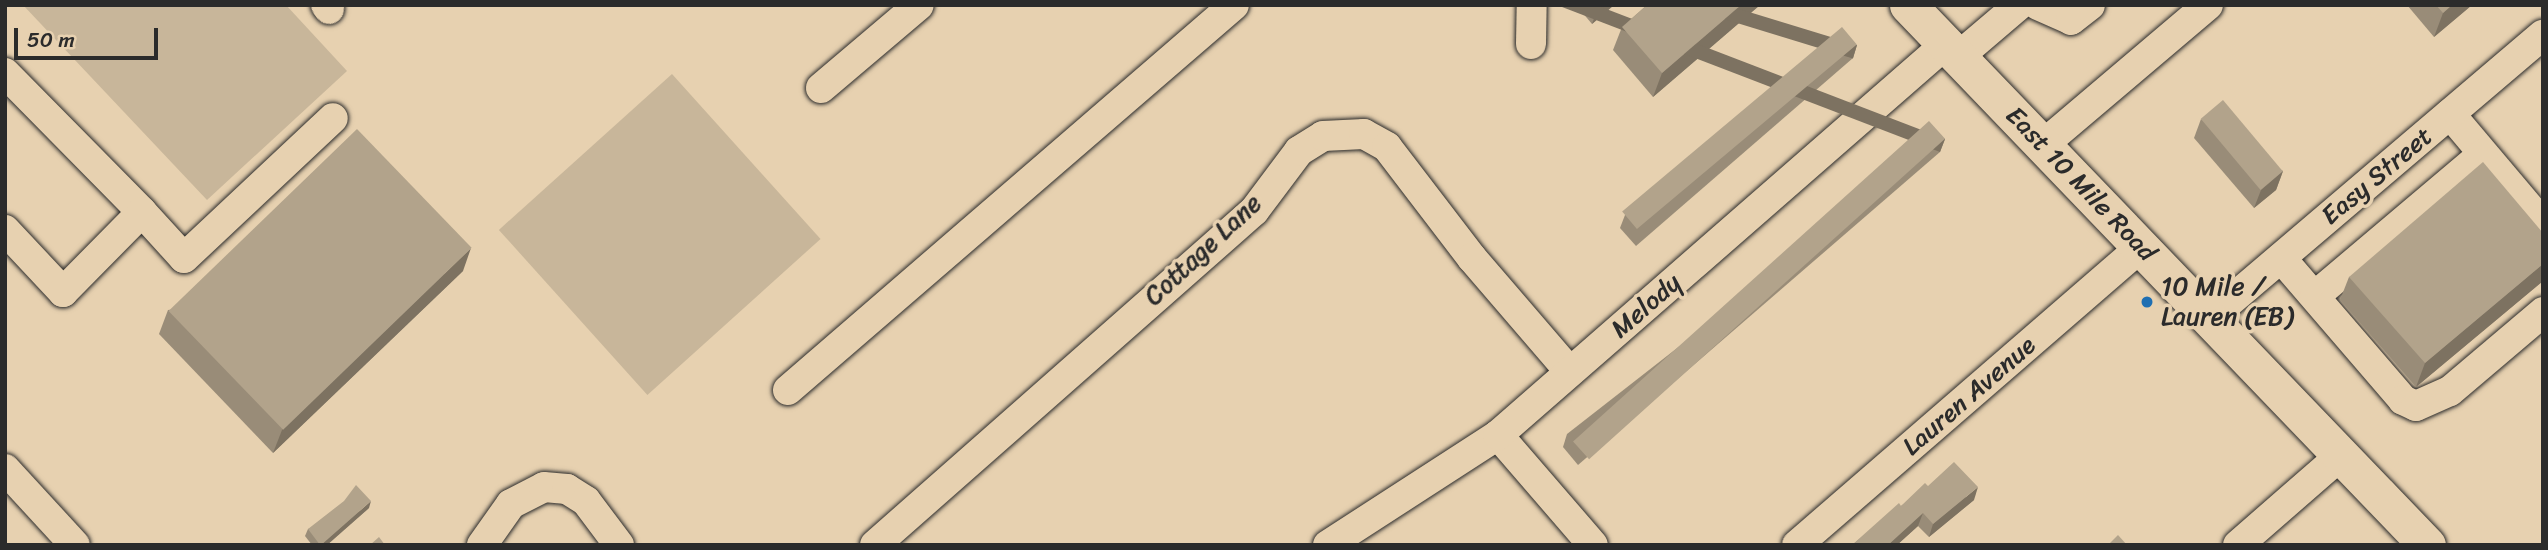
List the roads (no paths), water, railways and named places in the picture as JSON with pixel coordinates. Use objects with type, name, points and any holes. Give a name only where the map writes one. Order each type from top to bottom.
[{"type":"main road","name":"East 10 Mile Road","points":[[1908,5],[2427,545]]},
{"type":"street","points":[[821,88],[919,5]]},
{"type":"street","points":[[788,390],[1234,5]]},
{"type":"street","points":[[1531,44],[1532,5]]},
{"type":"street","name":"Melody","points":[[1328,545],[1497,435],[1952,50],[2019,5]]},
{"type":"street","points":[[2038,5],[2071,20],[2090,5]]},
{"type":"street","points":[[2044,144],[2195,9]]},
{"type":"street","name":"Easy Street","points":[[2210,318],[2450,114],[2538,50]]},
{"type":"street","points":[[5,73],[184,258],[333,118]]},
{"type":"street","points":[[2450,114],[2543,224]]},
{"type":"street","name":"Cottage Lane","points":[[875,545],[1254,211],[1299,151],[1323,136],[1364,134],[1387,147],[1472,258],[1570,372]]},
{"type":"street","points":[[2315,296],[2483,154]]},
{"type":"street","points":[[5,230],[63,292],[142,212]]},
{"type":"street","name":"Lauren Avenue","points":[[1797,545],[2141,247]]},
{"type":"street","points":[[2281,258],[2403,400],[2416,407],[2450,391],[2543,312]]},
{"type":"street","points":[[1497,435],[1592,545]]},
{"type":"street","points":[[2238,545],[2341,455]]},
{"type":"street","points":[[5,468],[75,545]]},
{"type":"street","points":[[482,545],[511,505],[544,487],[567,489],[586,501],[619,545]]},
{"type":"place","name":"10 Mile / Lauren (EB)","points":[[2147,302]]}]
